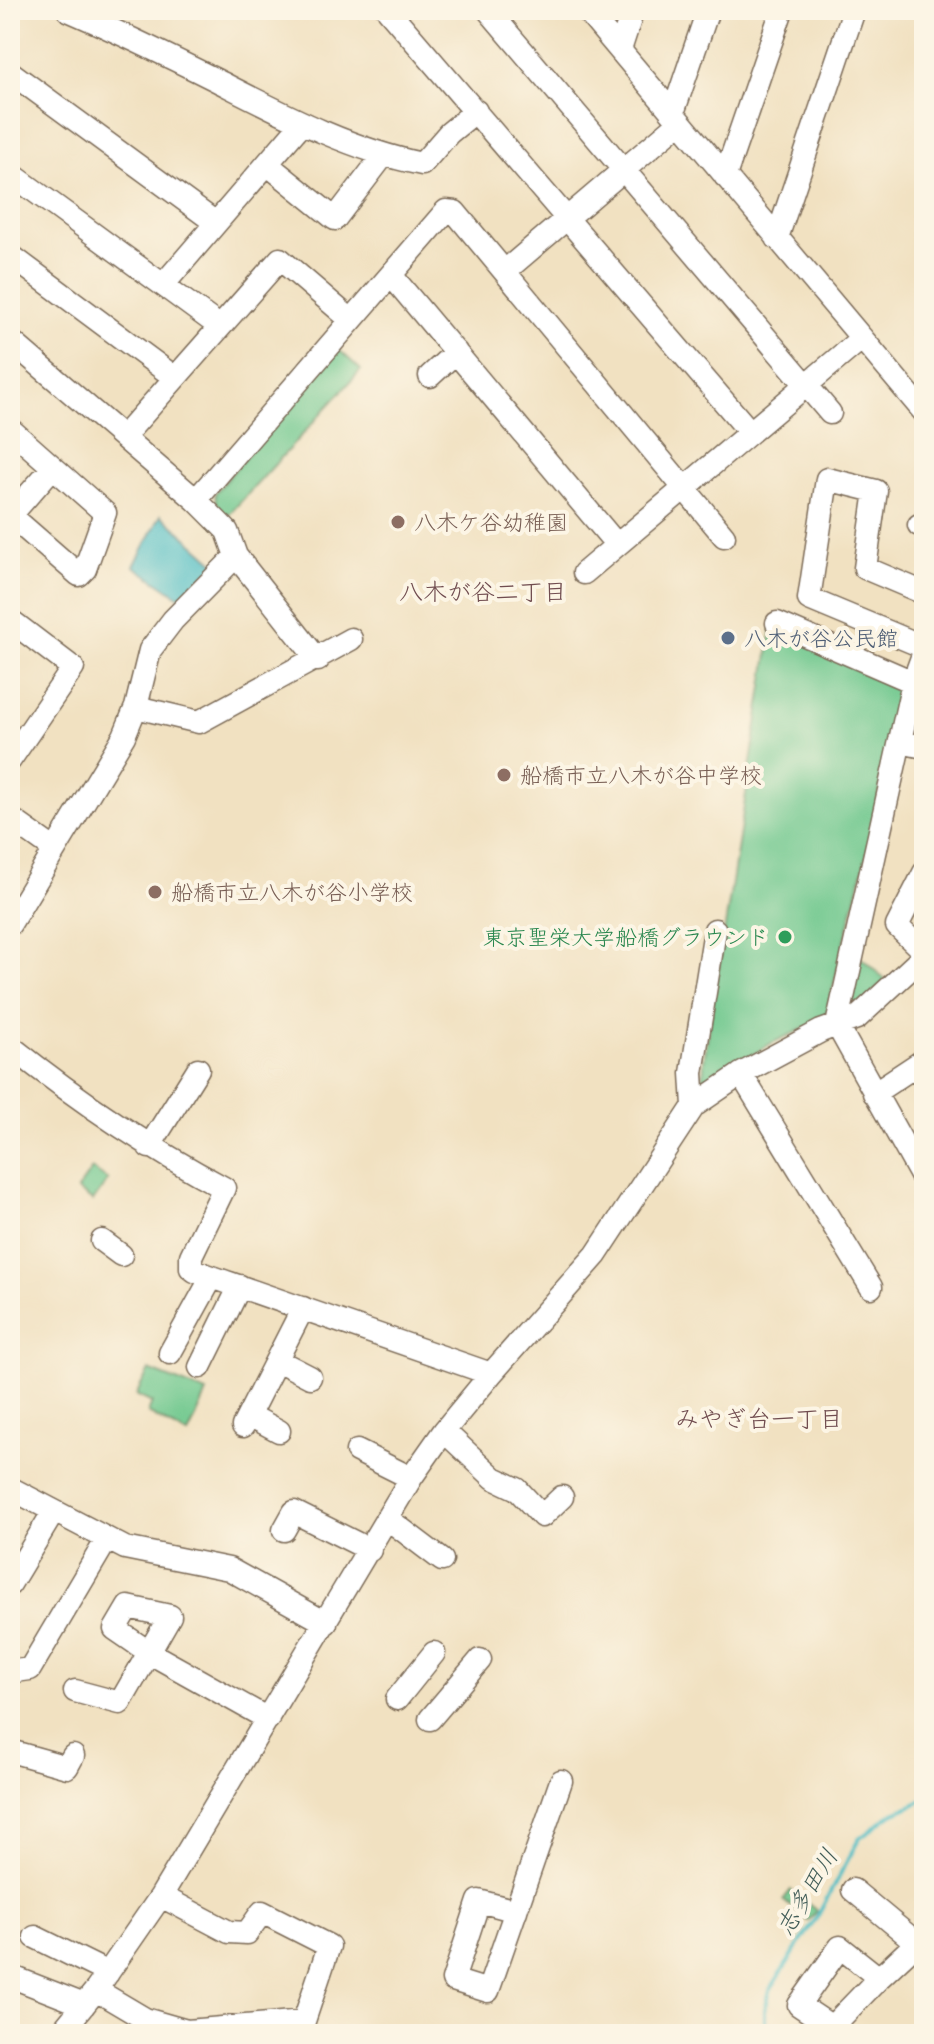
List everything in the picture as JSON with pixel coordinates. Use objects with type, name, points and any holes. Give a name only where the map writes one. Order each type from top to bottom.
[{"type":"street","points":[[68,10],[302,123],[383,156],[422,164],[449,133],[476,111]]},
{"type":"street","points":[[388,10],[750,432]]},
{"type":"street","points":[[488,10],[830,413]]},
{"type":"street","points":[[586,10],[924,412]]},
{"type":"street","points":[[620,50],[633,10]]},
{"type":"street","points":[[505,271],[623,170],[676,117],[708,10]]},
{"type":"street","points":[[725,176],[782,10]]},
{"type":"street","points":[[777,238],[854,10]]},
{"type":"street","points":[[10,72],[216,223]]},
{"type":"street","points":[[163,285],[302,123]]},
{"type":"street","points":[[267,164],[335,219],[383,156]]},
{"type":"street","points":[[10,173],[219,326]]},
{"type":"street","points":[[196,500],[446,211],[455,212],[724,536]]},
{"type":"street","points":[[10,255],[174,377]]},
{"type":"street","points":[[124,436],[280,259],[351,320]]},
{"type":"street","points":[[391,275],[617,545]]},
{"type":"street","points":[[584,573],[862,338]]},
{"type":"street","points":[[10,340],[124,436],[227,531],[236,556],[318,660]]},
{"type":"street","points":[[430,376],[456,352]]},
{"type":"street","points":[[10,429],[53,467],[105,513],[85,569],[79,575],[10,515],[53,467]]},
{"type":"street","points":[[924,593],[865,568],[876,491],[827,479],[809,599],[924,650],[913,682],[837,1025],[924,1181]]},
{"type":"street","points":[[10,924],[124,736],[136,707],[150,650],[159,636],[236,556]]},
{"type":"street","points":[[10,622],[73,668],[10,760]]},
{"type":"street","points":[[777,623],[913,682]]},
{"type":"street","points":[[136,707],[199,722],[318,660],[351,639]]},
{"type":"street","points":[[900,742],[924,747]]},
{"type":"street","points":[[10,818],[55,850]]},
{"type":"street","points":[[60,2034],[96,1989],[161,1896],[411,1478],[444,1431],[596,1255],[694,1106],[741,1074],[857,1018],[924,954],[897,926],[924,873]]},
{"type":"street","points":[[694,1106],[692,1073],[715,930]]},
{"type":"street","points":[[13,1057],[149,1147],[224,1188],[190,1261],[195,1271],[491,1374]]},
{"type":"street","points":[[874,1093],[924,1060]]},
{"type":"street","points":[[149,1147],[198,1069]]},
{"type":"street","points":[[741,1074],[871,1287]]},
{"type":"street","points":[[102,1241],[121,1255]]},
{"type":"street","points":[[170,1353],[212,1277]]},
{"type":"street","points":[[200,1367],[240,1286]]},
{"type":"street","points":[[279,1431],[246,1421],[303,1308]]},
{"type":"street","points":[[277,1360],[310,1377]]},
{"type":"street","points":[[444,1431],[494,1478],[517,1489],[542,1516],[562,1497]]},
{"type":"street","points":[[357,1451],[411,1478]]},
{"type":"street","points":[[10,1488],[125,1548],[229,1569],[326,1623]]},
{"type":"street","points":[[10,1584],[54,1511]]},
{"type":"street","points":[[284,1530],[294,1512],[370,1550]]},
{"type":"street","points":[[388,1519],[442,1560]]},
{"type":"street","points":[[10,1667],[16,1671],[30,1669],[107,1539]]},
{"type":"street","points":[[75,1691],[120,1703],[150,1653],[268,1719]]},
{"type":"street","points":[[397,1699],[434,1653]]},
{"type":"street","points":[[430,1719],[480,1660]]},
{"type":"street","points":[[10,1751],[67,1767],[73,1756]]},
{"type":"street","points":[[516,1911],[561,1781]]},
{"type":"street","points":[[853,1890],[921,1942],[879,1978],[829,2030],[799,2005],[840,1947],[879,1978]]},
{"type":"street","points":[[35,1937],[96,1989],[145,2019],[187,2031],[304,2021],[329,1946],[262,1912],[247,1933],[229,1932],[161,1896]]},
{"type":"street","points":[[10,1976],[96,1989]]},
{"type":"green space","points":[[337,348],[361,370],[226,518],[217,511],[215,493]]},
{"type":"green space","name":"東京聖栄大学船橋グラウンド","points":[[772,629],[896,681],[900,691],[867,854],[825,1019],[772,1043],[703,1086],[704,1060]]},
{"type":"green space","points":[[860,957],[886,980],[859,1007],[850,1000]]},
{"type":"green space","points":[[92,1169],[108,1180],[93,1201],[77,1190]]},
{"type":"green space","points":[[149,1370],[207,1393],[188,1435],[148,1413],[152,1403],[136,1395]]},
{"type":"green space","points":[[791,1890],[817,1911],[808,1921],[783,1900]]},
{"type":"water","points":[[161,515],[216,564],[181,598],[134,566]]},
{"type":"waterway","name":"志多田川","points":[[765,2034],[765,2009],[770,1990],[817,1917],[859,1839],[892,1814],[924,1800]]},
{"type":"place","name":"八木ケ谷幼稚園","points":[[398,522]]},
{"type":"place","name":"八木が谷公民館","points":[[728,638]]},
{"type":"place","name":"船橋市立八木が谷中学校","points":[[504,775]]},
{"type":"place","name":"船橋市立八木が谷小学校","points":[[155,892]]},
{"type":"place","name":"東京聖栄大学船橋グラウンド","points":[[785,937]]},
{"type":"district","name":"八木が谷二丁目","points":[[483,592]]},
{"type":"district","name":"みやぎ台一丁目","points":[[759,1419]]}]
